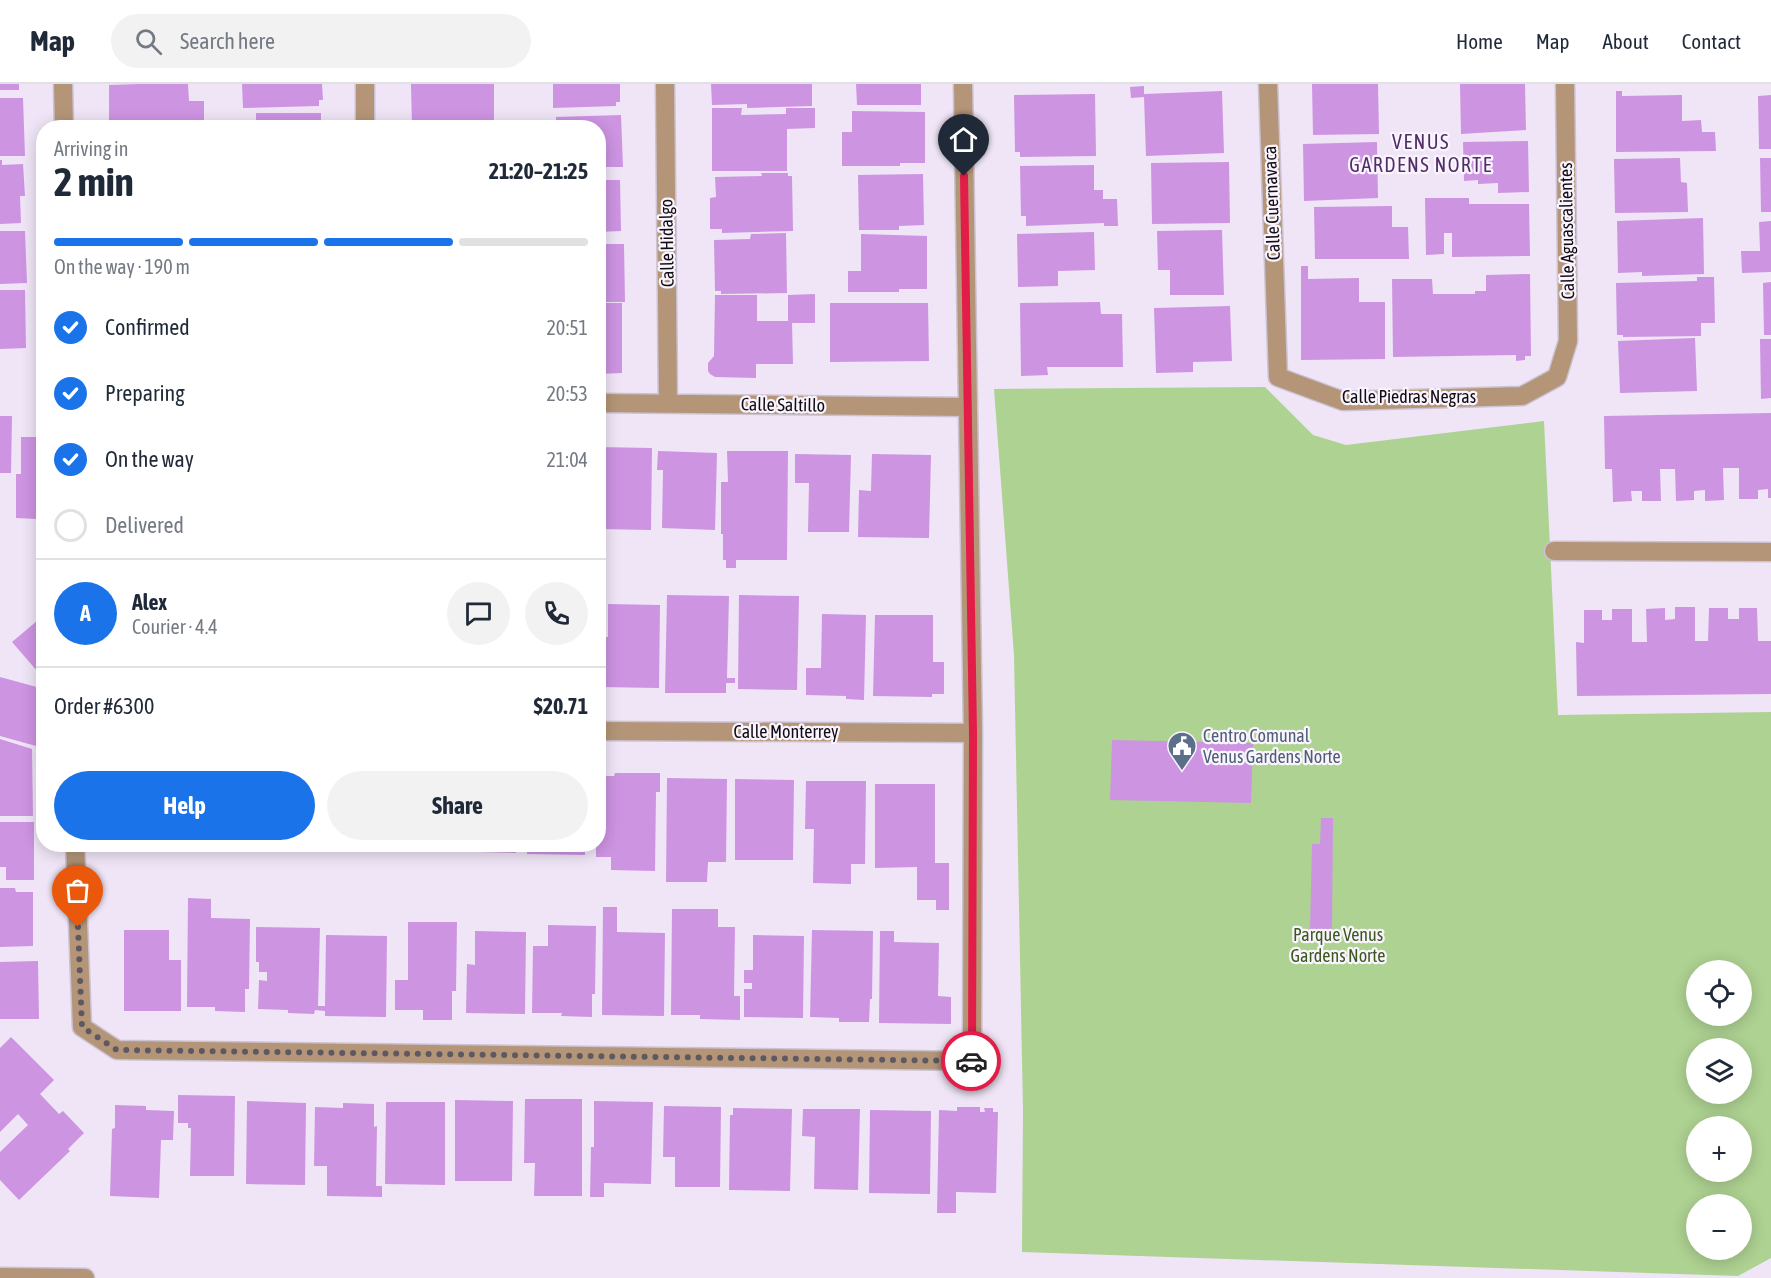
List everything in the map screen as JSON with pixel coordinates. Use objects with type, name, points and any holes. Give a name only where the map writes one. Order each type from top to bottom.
[{"type":"street","points":[[63,84],[64,120]]},
{"type":"street","points":[[365,84],[365,120]]},
{"type":"street","name":"Calle Hidalgo","points":[[665,84],[668,403]]},
{"type":"street","points":[[75,852],[82,1027],[117,1050],[972,1061],[973,733],[963,84]]},
{"type":"street","name":"Calle Cuernavaca","points":[[1268,84],[1276,322]]},
{"type":"street","name":"Calle Aguascalientes","points":[[1557,377],[1568,341],[1564,84]]},
{"type":"street","name":"Calle Piedras Negras","points":[[1276,322],[1278,377],[1343,401],[1522,396],[1557,377]]},
{"type":"street","name":"Calle Saltillo","points":[[606,403],[967,407]]},
{"type":"street","points":[[1554,551],[1771,552]]},
{"type":"street","name":"Calle Monterrey","points":[[606,731],[973,733]]},
{"type":"street","points":[[0,1277],[85,1278]]},
{"type":"green space","name":"Parque Venus Gardens Norte","points":[[1265,387],[1313,435],[1346,445],[1544,421],[1558,715],[1771,712],[1771,1258],[1738,1276],[1022,1252],[1023,1110],[1014,655],[994,389]]},
{"type":"building","points":[[0,84],[19,84],[19,90],[0,90]]},
{"type":"building","points":[[188,84],[189,101],[204,101],[204,120],[109,120],[109,85]]},
{"type":"building","points":[[242,84],[322,84],[323,100],[319,100],[319,106],[243,108]]},
{"type":"building","points":[[411,84],[494,84],[494,120],[412,120]]},
{"type":"building","points":[[553,84],[620,84],[620,102],[616,102],[616,106],[553,108]]},
{"type":"building","points":[[711,84],[812,84],[812,106],[747,108],[747,104],[712,105]]},
{"type":"building","points":[[856,84],[921,84],[921,105],[857,105]]},
{"type":"building","points":[[1312,84],[1378,84],[1379,134],[1313,135]]},
{"type":"building","points":[[1460,84],[1525,84],[1526,130],[1461,134]]},
{"type":"building","points":[[1144,86],[1144,94],[1222,91],[1224,153],[1146,156],[1144,97],[1131,98],[1130,87]]},
{"type":"building","points":[[1616,91],[1622,91],[1622,96],[1682,95],[1682,121],[1701,120],[1702,132],[1715,132],[1716,151],[1616,152]]},
{"type":"building","points":[[1095,94],[1096,156],[1020,157],[1020,152],[1015,152],[1014,95]]},
{"type":"building","points":[[1771,95],[1771,149],[1759,149],[1758,96]]},
{"type":"building","points":[[0,98],[23,98],[25,156],[0,156]]},
{"type":"building","points":[[712,108],[742,108],[741,115],[786,114],[786,108],[815,108],[815,128],[787,129],[787,171],[712,171]]},
{"type":"building","points":[[852,111],[925,112],[925,163],[900,163],[900,166],[842,166],[842,132],[852,132]]},
{"type":"building","points":[[256,113],[321,113],[321,120],[256,120]]},
{"type":"building","points":[[621,115],[623,167],[606,167],[606,120],[556,120],[556,117]]},
{"type":"building","points":[[1528,141],[1529,192],[1498,193],[1498,183],[1478,184],[1478,180],[1464,181],[1463,142]]},
{"type":"building","points":[[1377,142],[1378,198],[1304,201],[1303,144]]},
{"type":"building","points":[[1680,158],[1681,182],[1687,183],[1688,212],[1615,213],[1614,159]]},
{"type":"building","points":[[1760,158],[1771,158],[1771,212],[1761,212]]},
{"type":"building","points":[[0,160],[2,160],[2,165],[23,164],[25,196],[20,196],[21,223],[0,224]]},
{"type":"building","points":[[1229,162],[1230,223],[1152,224],[1151,163]]},
{"type":"building","points":[[1094,165],[1094,190],[1103,190],[1103,199],[1117,199],[1118,226],[1104,226],[1104,223],[1026,226],[1026,216],[1021,216],[1020,166]]},
{"type":"building","points":[[761,173],[788,173],[788,176],[792,176],[793,231],[722,233],[722,229],[710,229],[710,198],[716,197],[715,177],[762,176]]},
{"type":"building","points":[[923,174],[924,225],[899,226],[899,230],[859,230],[858,175]]},
{"type":"building","points":[[606,180],[620,180],[621,231],[606,232]]},
{"type":"building","points":[[1425,198],[1469,198],[1469,204],[1529,204],[1530,256],[1452,257],[1452,233],[1444,233],[1444,254],[1426,255]]},
{"type":"building","points":[[1392,206],[1392,227],[1408,227],[1409,259],[1315,259],[1314,207]]},
{"type":"building","points":[[1703,218],[1704,274],[1642,276],[1642,272],[1618,273],[1617,221]]},
{"type":"building","points":[[1771,221],[1771,272],[1742,273],[1741,251],[1760,251],[1759,222]]},
{"type":"building","points":[[1222,230],[1224,295],[1170,295],[1170,270],[1158,270],[1157,231]]},
{"type":"building","points":[[0,231],[25,231],[27,283],[0,284]]},
{"type":"building","points":[[1094,232],[1095,270],[1058,271],[1058,286],[1018,287],[1017,234]]},
{"type":"building","points":[[786,233],[787,293],[721,294],[721,291],[715,291],[714,240],[750,239],[751,234]]},
{"type":"building","points":[[861,234],[927,236],[927,289],[899,289],[899,292],[848,292],[848,271],[861,271]]},
{"type":"building","points":[[606,244],[624,244],[625,302],[606,302]]},
{"type":"building","points":[[1301,266],[1308,266],[1308,279],[1359,278],[1359,302],[1385,302],[1385,359],[1301,360]]},
{"type":"building","points":[[1530,274],[1531,356],[1525,356],[1525,360],[1516,361],[1516,355],[1393,357],[1392,279],[1432,279],[1433,294],[1475,294],[1475,291],[1486,291],[1486,275]]},
{"type":"building","points":[[1697,277],[1714,277],[1715,323],[1701,323],[1701,336],[1623,337],[1623,335],[1617,335],[1616,283],[1697,281]]},
{"type":"building","points":[[1771,282],[1771,335],[1764,335],[1763,283]]},
{"type":"building","points":[[0,290],[25,290],[26,348],[0,349]]},
{"type":"building","points":[[815,294],[815,323],[792,323],[793,364],[756,364],[756,378],[715,377],[710,374],[708,363],[714,356],[715,295],[757,295],[757,321],[788,321],[788,295]]},
{"type":"building","points":[[1100,302],[1101,314],[1122,314],[1123,367],[1047,367],[1048,375],[1021,376],[1020,303]]},
{"type":"building","points":[[606,303],[622,303],[622,373],[606,374]]},
{"type":"building","points":[[830,303],[928,303],[929,361],[830,362]]},
{"type":"building","points":[[1230,306],[1232,361],[1193,362],[1193,372],[1156,373],[1154,308]]},
{"type":"building","points":[[1695,338],[1697,391],[1620,393],[1618,341]]},
{"type":"building","points":[[1760,339],[1771,339],[1771,398],[1761,399]]},
{"type":"building","points":[[1771,413],[1771,498],[1768,498],[1768,489],[1758,490],[1758,499],[1739,499],[1739,468],[1723,468],[1724,500],[1705,501],[1705,490],[1694,491],[1694,500],[1676,501],[1675,469],[1660,469],[1661,501],[1642,501],[1642,491],[1631,491],[1632,501],[1613,502],[1612,469],[1605,469],[1604,416]]},
{"type":"building","points":[[0,416],[12,416],[11,473],[0,473]]},
{"type":"building","points":[[21,437],[36,437],[36,519],[16,518],[16,474],[21,474]]},
{"type":"building","points":[[606,447],[652,448],[651,530],[606,529]]},
{"type":"building","points":[[658,451],[717,453],[715,530],[662,528],[663,470],[657,470]]},
{"type":"building","points":[[727,451],[788,451],[787,560],[736,560],[736,568],[726,568],[726,560],[723,560],[723,534],[721,534],[721,482],[728,482]]},
{"type":"building","points":[[795,454],[851,455],[849,532],[808,532],[809,483],[795,483]]},
{"type":"building","points":[[872,454],[931,455],[929,538],[858,537],[859,490],[871,491]]},
{"type":"building","points":[[667,595],[729,596],[727,678],[735,678],[735,683],[726,683],[726,693],[665,693]]},
{"type":"building","points":[[739,595],[799,596],[797,690],[738,689]]},
{"type":"building","points":[[608,604],[660,605],[659,688],[606,687],[606,637],[608,637]]},
{"type":"building","points":[[1675,607],[1695,607],[1695,641],[1708,641],[1709,608],[1728,608],[1728,619],[1739,619],[1739,608],[1757,608],[1758,641],[1771,641],[1771,694],[1577,696],[1576,642],[1584,643],[1584,610],[1602,610],[1602,620],[1612,620],[1612,609],[1632,609],[1632,642],[1647,642],[1646,609],[1665,608],[1665,620],[1675,619]]},
{"type":"building","points":[[822,614],[866,615],[864,700],[846,699],[846,696],[806,695],[806,668],[821,668]]},
{"type":"building","points":[[875,615],[933,615],[933,662],[944,662],[944,694],[932,694],[932,697],[873,696]]},
{"type":"building","points":[[36,622],[36,670],[12,642]]},
{"type":"building","points":[[0,677],[36,687],[36,746],[0,736]]},
{"type":"building","points":[[0,739],[32,749],[33,816],[0,816]]},
{"type":"building","name":"Centro Comunal Venus Gardens Norte","points":[[1112,740],[1253,743],[1251,803],[1110,800]]},
{"type":"building","points":[[615,773],[660,773],[660,792],[656,792],[655,871],[611,870],[611,857],[596,857],[596,852],[606,852],[606,776],[614,776]]},
{"type":"building","points":[[667,778],[727,779],[726,862],[708,862],[707,882],[666,882]]},
{"type":"building","points":[[735,779],[794,780],[793,860],[735,860]]},
{"type":"building","points":[[806,781],[866,781],[865,864],[851,864],[851,884],[813,883],[814,829],[805,829]]},
{"type":"building","points":[[875,784],[935,784],[935,863],[949,863],[949,910],[936,910],[936,900],[917,900],[917,867],[875,868]]},
{"type":"building","points":[[1321,818],[1333,818],[1332,930],[1310,930],[1312,844],[1320,844]]},
{"type":"building","points":[[0,822],[34,822],[34,880],[6,880],[6,867],[0,867]]},
{"type":"building","points":[[527,852],[585,852],[585,855],[527,854]]},
{"type":"building","points":[[0,888],[15,888],[16,892],[33,892],[33,946],[0,947]]},
{"type":"building","points":[[188,898],[211,899],[211,918],[250,919],[249,989],[245,989],[245,1012],[215,1011],[215,1007],[187,1007]]},
{"type":"building","points":[[603,907],[617,907],[617,932],[665,933],[664,1016],[602,1015]]},
{"type":"building","points":[[672,909],[718,909],[718,927],[735,927],[734,996],[740,996],[740,1020],[700,1019],[700,1015],[671,1015]]},
{"type":"building","points":[[408,922],[457,922],[456,991],[452,991],[452,1020],[423,1020],[423,1010],[395,1010],[395,980],[408,980]]},
{"type":"building","points":[[548,925],[596,926],[595,994],[592,994],[592,1017],[561,1016],[562,1013],[532,1013],[533,946],[548,946]]},
{"type":"building","points":[[256,927],[320,928],[318,1006],[325,1006],[326,935],[387,936],[386,1017],[325,1016],[325,1011],[315,1010],[314,1014],[258,1009],[259,980],[267,981],[267,972],[259,972],[259,962],[256,962]]},
{"type":"building","points":[[124,930],[169,930],[169,960],[181,960],[181,1011],[124,1011]]},
{"type":"building","points":[[812,930],[873,931],[872,999],[870,999],[869,1022],[839,1022],[839,1018],[810,1017]]},
{"type":"building","points":[[475,931],[526,932],[525,1014],[466,1013],[467,964],[475,965]]},
{"type":"building","points":[[880,931],[894,931],[894,942],[939,943],[938,996],[951,997],[951,1024],[879,1023]]},
{"type":"building","points":[[753,935],[804,936],[803,1018],[744,1017],[744,989],[752,989],[752,983],[744,983],[744,970],[753,970]]},
{"type":"building","points":[[38,961],[39,1019],[0,1019],[0,962]]},
{"type":"building","points":[[11,1037],[54,1080],[40,1094],[59,1114],[63,1111],[84,1133],[68,1149],[70,1151],[19,1200],[0,1180],[0,1152],[28,1125],[18,1114],[0,1132],[0,1048]]},
{"type":"building","points":[[178,1095],[235,1096],[234,1176],[190,1176],[191,1128],[188,1128],[188,1123],[178,1123]]},
{"type":"building","points":[[525,1099],[582,1099],[582,1196],[534,1196],[535,1163],[524,1163]]},
{"type":"building","points":[[455,1100],[513,1101],[512,1181],[455,1181]]},
{"type":"building","points":[[247,1101],[306,1103],[305,1185],[246,1184]]},
{"type":"building","points":[[594,1101],[653,1102],[651,1184],[604,1183],[604,1197],[590,1197],[591,1147],[594,1147]]},
{"type":"building","points":[[386,1102],[445,1102],[445,1185],[385,1184]]},
{"type":"building","points":[[343,1103],[374,1104],[374,1127],[377,1126],[376,1186],[382,1186],[382,1197],[327,1196],[327,1166],[314,1166],[315,1107],[343,1108]]},
{"type":"building","points":[[115,1105],[146,1106],[146,1110],[174,1111],[173,1140],[161,1140],[159,1198],[110,1196]]},
{"type":"building","points":[[664,1106],[721,1107],[720,1187],[675,1187],[675,1157],[663,1157]]},
{"type":"building","points":[[957,1107],[980,1107],[980,1112],[985,1112],[984,1108],[993,1108],[993,1112],[998,1112],[996,1193],[956,1192],[956,1213],[937,1213],[939,1110],[957,1111]]},
{"type":"building","points":[[733,1108],[792,1109],[790,1191],[729,1190],[730,1115],[733,1115]]},
{"type":"building","points":[[803,1109],[860,1109],[858,1190],[814,1189],[815,1137],[802,1136]]},
{"type":"building","points":[[870,1110],[931,1111],[930,1194],[869,1193]]},
{"type":"way so far","points":[[78,927],[82,1027],[117,1050],[971,1061]]},
{"type":"place","name":"Centro Comunal Venus Gardens Norte","points":[[1182,772]]},
{"type":"district","name":"VENUS GARDENS NORTE","points":[[1421,154]]},
{"type":"route","points":[[964,176],[973,733],[971,1061]]}]
